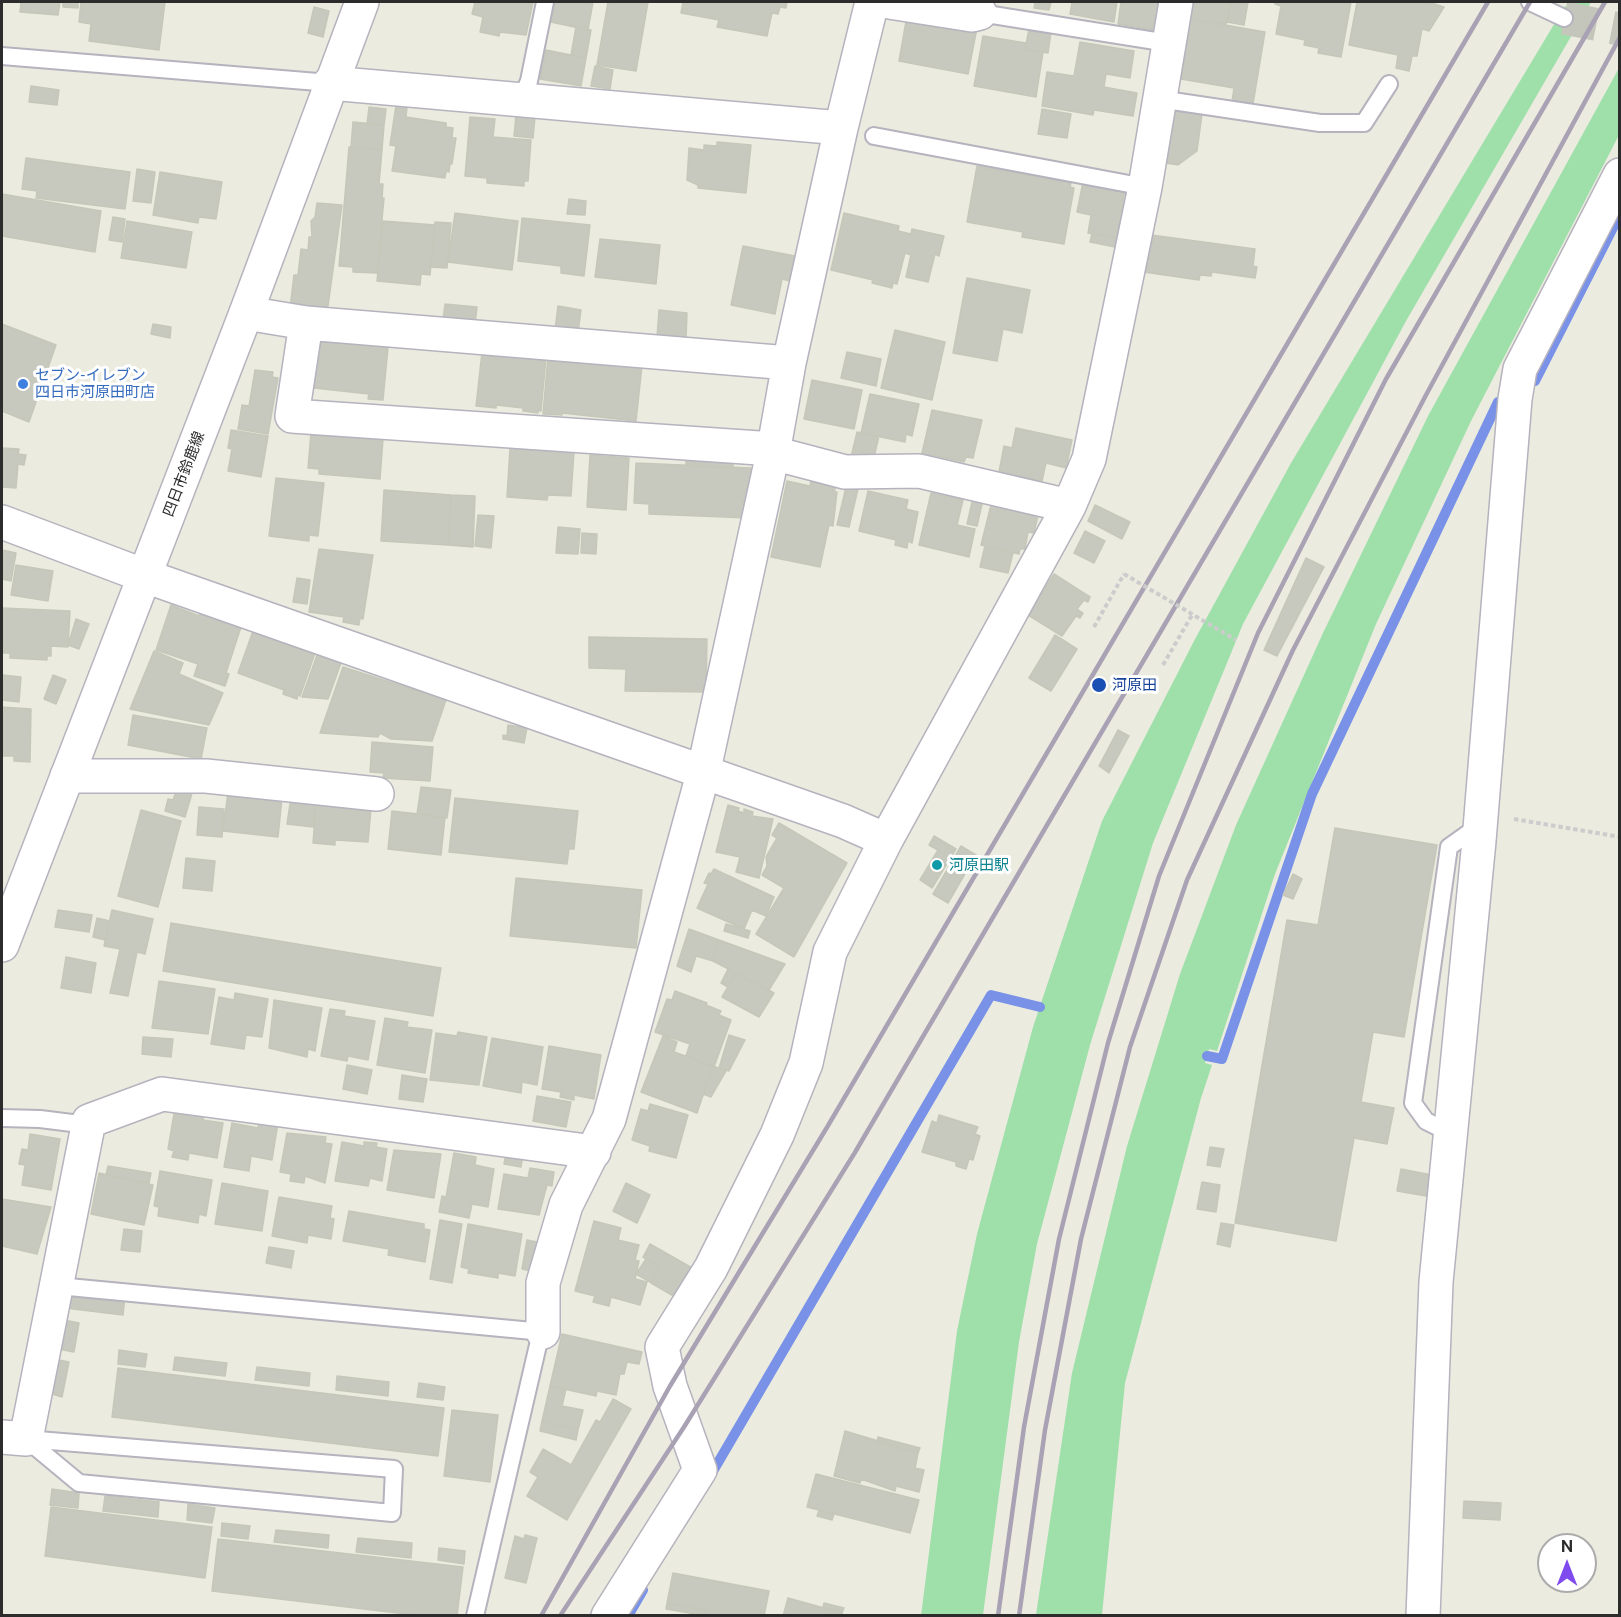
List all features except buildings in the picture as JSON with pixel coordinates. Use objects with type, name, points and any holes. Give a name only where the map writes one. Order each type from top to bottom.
[{"type":"street","name":"四日市鈴鹿線","points":[[2,945],[246,313],[362,2]]},
{"type":"street","points":[[543,1332],[543,1283],[566,1205],[609,1119],[703,774],[773,451],[789,363],[841,128],[872,2]]},
{"type":"street","points":[[889,2],[972,15],[980,13]]},
{"type":"street","points":[[608,1616],[700,1470],[669,1386],[662,1347],[711,1268],[777,1135],[806,1064],[830,952],[886,840],[1069,506],[1089,459],[1146,187],[1176,2]]},
{"type":"street","points":[[330,83],[841,128]]},
{"type":"street","points":[[1423,1616],[1436,1282],[1481,819],[1515,399],[1520,369],[1620,175]]},
{"type":"street","points":[[246,313],[306,323],[789,363]]},
{"type":"street","points":[[306,323],[292,416],[773,451],[845,472],[919,471],[1069,506]]},
{"type":"street","points":[[2,522],[145,576],[703,774],[843,821],[886,840]]},
{"type":"street","points":[[67,777],[206,776],[376,794]]},
{"type":"street","points":[[14,1438],[58,1286],[89,1121],[162,1094],[594,1152]]},
{"type":"lane","points":[[521,99],[529,81],[545,2]]},
{"type":"lane","points":[[1530,2],[1564,18]]},
{"type":"lane","points":[[980,13],[1168,43]]},
{"type":"lane","points":[[2,56],[330,83]]},
{"type":"lane","points":[[1159,99],[1320,123],[1364,123],[1389,84]]},
{"type":"lane","points":[[874,136],[1146,187]]},
{"type":"lane","points":[[2,1118],[40,1119],[88,1125]]},
{"type":"lane","points":[[58,1286],[543,1332],[538,1345],[475,1616]]},
{"type":"lane","points":[[14,1438],[394,1469],[392,1513],[80,1483],[14,1438]]},
{"type":"path","points":[[1094,627],[1124,574],[1236,640]]},
{"type":"path","points":[[1163,665],[1192,615]]},
{"type":"path","points":[[1481,819],[1620,837]]},
{"type":"green space","points":[[1573,2],[1591,2],[1406,321],[1243,624],[1153,843],[1090,1045],[1037,1244],[1019,1342],[983,1615],[921,1616],[957,1331],[977,1234],[1033,1027],[1102,821],[1194,641],[1291,463],[1565,6],[1569,8]]},
{"type":"green space","points":[[1619,68],[1619,135],[1471,421],[1376,624],[1275,874],[1217,1051],[1209,1049],[1205,1063],[1212,1065],[1201,1098],[1125,1383],[1102,1615],[1036,1615],[1072,1373],[1127,1146],[1180,974],[1236,825],[1323,633],[1428,416]]},
{"type":"waterway","points":[[1535,381],[1620,214]]},
{"type":"waterway","points":[[1207,1056],[1222,1059],[1312,794],[1498,402]]},
{"type":"waterway","points":[[709,1478],[991,995],[1040,1007]]},
{"type":"waterway","points":[[628,1616],[643,1590]]},
{"type":"tunnel","points":[[1564,18],[1620,29]]},
{"type":"railway","points":[[541,1616],[670,1386],[826,1129],[1488,2]]},
{"type":"railway","points":[[560,1616],[684,1427],[854,1154],[1530,2]]},
{"type":"railway","points":[[998,1616],[1024,1427],[1059,1239],[1108,1043],[1159,876],[1258,633],[1386,379],[1605,2]]},
{"type":"railway","points":[[1019,1616],[1045,1430],[1081,1239],[1130,1047],[1187,880],[1293,650],[1426,395],[1620,37]]},
{"type":"place","name":"セブン-イレブン 四日市河原田町店","points":[[23,384]]},
{"type":"place","name":"河原田","points":[[1099,685]]},
{"type":"place","name":"河原田駅","points":[[937,865]]}]
